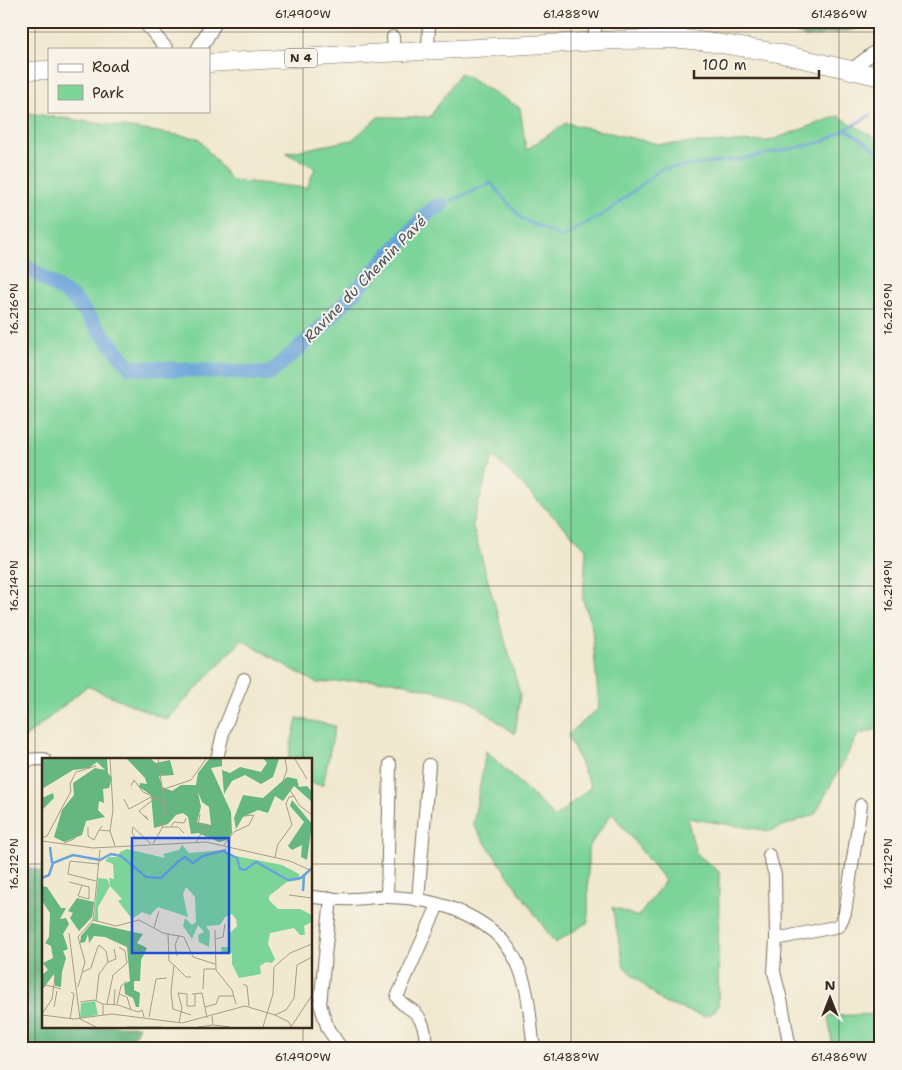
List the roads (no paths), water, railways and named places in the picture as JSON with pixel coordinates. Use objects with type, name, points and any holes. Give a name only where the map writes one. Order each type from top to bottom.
[{"type":"highway","name":"N 4","points":[[210,62],[394,45],[428,51],[594,41],[684,39],[778,53],[881,76]]},
{"type":"highway","points":[[21,71],[48,70]]},
{"type":"main road","points":[[200,48],[215,21]]},
{"type":"street","points":[[143,21],[166,48]]},
{"type":"street","points":[[428,51],[429,21]]},
{"type":"street","points":[[594,41],[596,21]]},
{"type":"street","points":[[852,69],[881,47]]},
{"type":"street","points":[[217,758],[224,729],[244,679]]},
{"type":"street","points":[[21,760],[42,759]]},
{"type":"street","points":[[387,897],[390,764]]},
{"type":"street","points":[[418,900],[429,765]]},
{"type":"street","points":[[776,939],[839,926],[846,913],[861,805]]},
{"type":"street","points":[[769,855],[775,875],[776,939],[774,972],[790,1049]]},
{"type":"street","points":[[312,897],[351,899],[387,897],[418,900],[468,916],[483,924],[496,933],[514,955],[525,984],[534,1049]]},
{"type":"street","points":[[331,898],[320,1004],[328,1030],[342,1049]]},
{"type":"street","points":[[426,1049],[422,1023],[412,1010],[402,1004],[397,997],[438,905]]},
{"type":"waterway","name":"Ravine du Chemin Pavé","points":[[441,205],[491,183],[522,219],[562,237],[607,212],[661,169],[742,159],[823,142],[871,115]]},
{"type":"waterway","name":"Ravine du Chemin Pavé","points":[[846,129],[881,153]]},
{"type":"waterway","name":"Ravine du Chemin Pavé","points":[[21,263],[73,298],[130,367],[269,374],[314,335],[431,210],[441,205]]}]
